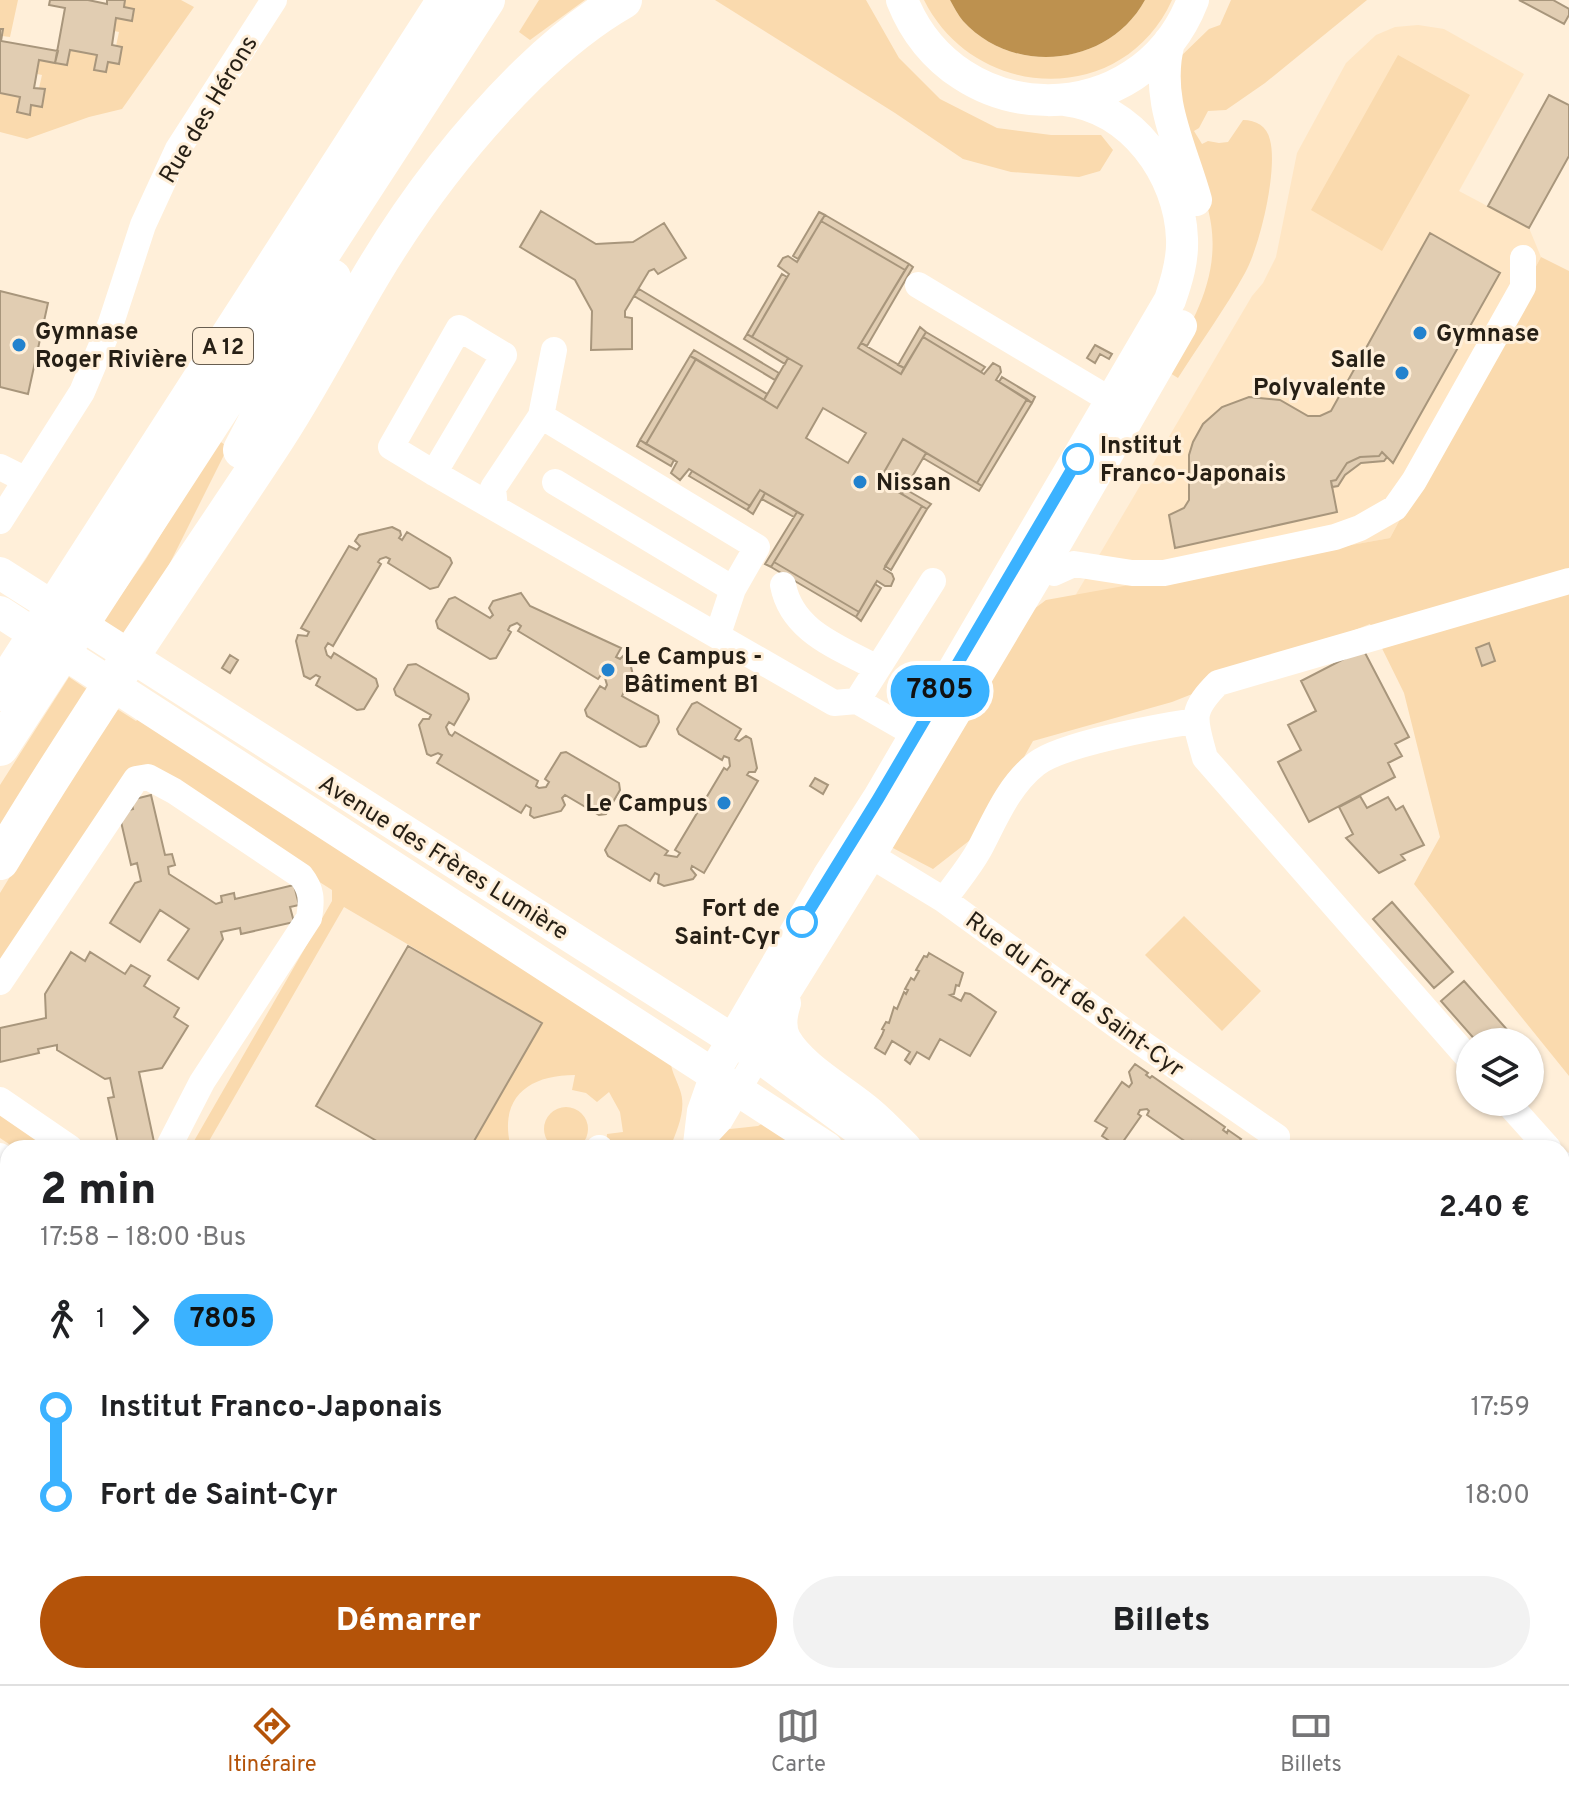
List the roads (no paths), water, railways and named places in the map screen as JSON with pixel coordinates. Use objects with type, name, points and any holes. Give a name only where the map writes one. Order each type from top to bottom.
[{"type":"highway","name":"A 12","points":[[0,692],[446,0]]},
{"type":"highway","name":"A 12","points":[[0,747],[486,0]]},
{"type":"highway","points":[[0,861],[193,559],[273,444],[381,260],[439,176],[497,106],[547,56],[584,25],[623,0]]},
{"type":"highway","points":[[193,559],[211,511],[347,251],[351,207]]},
{"type":"main road","points":[[902,0],[915,27],[931,48],[971,81],[1021,99],[1091,104],[1135,134],[1161,168],[1180,219],[1181,258],[1170,300],[1112,401],[1056,544]]},
{"type":"main road","points":[[1065,100],[1099,92],[1145,67],[1169,42],[1193,0]]},
{"type":"main road","points":[[735,1065],[1029,564],[1056,544],[1183,322],[1195,293],[1202,254],[1200,215],[1168,113],[1164,74],[1169,42]]},
{"type":"main road","name":"Avenue des Frères Lumière","points":[[0,573],[169,681],[735,1065],[818,1140]]},
{"type":"main road","name":"Avenue des Frères Lumière","points":[[0,612],[575,984],[598,983],[869,1140]]},
{"type":"main road","points":[[735,1065],[793,980],[870,855],[924,740]]},
{"type":"main road","points":[[793,980],[781,1015],[784,1037],[810,1066],[869,1112],[898,1140]]},
{"type":"main road","points":[[735,1065],[854,1140]]},
{"type":"street","name":"Rue des Hérons","points":[[0,521],[82,392],[111,323],[143,225],[178,149],[274,0]]},
{"type":"street","points":[[1029,564],[1054,573],[1056,544],[1132,573],[1164,573],[1335,537],[1381,518],[1395,508],[1414,481],[1523,287],[1523,258]]},
{"type":"street","points":[[918,285],[1112,401]]},
{"type":"street","points":[[434,473],[504,355],[459,328],[391,447],[434,473],[495,508],[718,634],[834,703],[857,701],[924,740]]},
{"type":"street","points":[[495,508],[493,488],[541,416],[554,350]]},
{"type":"street","points":[[541,416],[757,547],[733,589],[718,634]]},
{"type":"street","points":[[0,467],[26,480]]},
{"type":"street","points":[[555,482],[733,589]]},
{"type":"street","points":[[857,701],[933,581]]},
{"type":"street","points":[[1456,1044],[1205,758],[1195,721],[1199,702],[1218,683],[1569,581]]},
{"type":"street","points":[[783,585],[786,603],[804,626],[877,668]]},
{"type":"street","points":[[944,900],[977,853],[1005,798],[1037,763],[1070,749],[1160,726],[1195,721]]},
{"type":"street","points":[[0,982],[136,779],[148,777],[174,791],[301,876],[310,888],[312,901],[309,918],[202,1082],[172,1140]]},
{"type":"street","name":"Rue du Fort de Saint-Cyr","points":[[870,855],[944,900],[1276,1140]]},
{"type":"street","points":[[701,1140],[720,1120],[735,1065]]},
{"type":"street","points":[[0,1100],[58,1140]]},
{"type":"street","points":[[1519,1116],[1541,1140]]},
{"type":"place","name":"Gymnase","points":[[1420,333]]},
{"type":"place","name":"Gymnase Roger Rivière","points":[[19,345]]},
{"type":"place","name":"Salle Polyvalente","points":[[1402,373]]},
{"type":"place","name":"Institut Franco-Japonais","points":[[1078,459]]},
{"type":"place","name":"Nissan","points":[[860,482]]},
{"type":"place","name":"Le Campus - Bâtiment B1","points":[[608,670]]},
{"type":"place","name":"Le Campus","points":[[724,803]]},
{"type":"place","name":"Fort de Saint-Cyr","points":[[802,922]]}]
